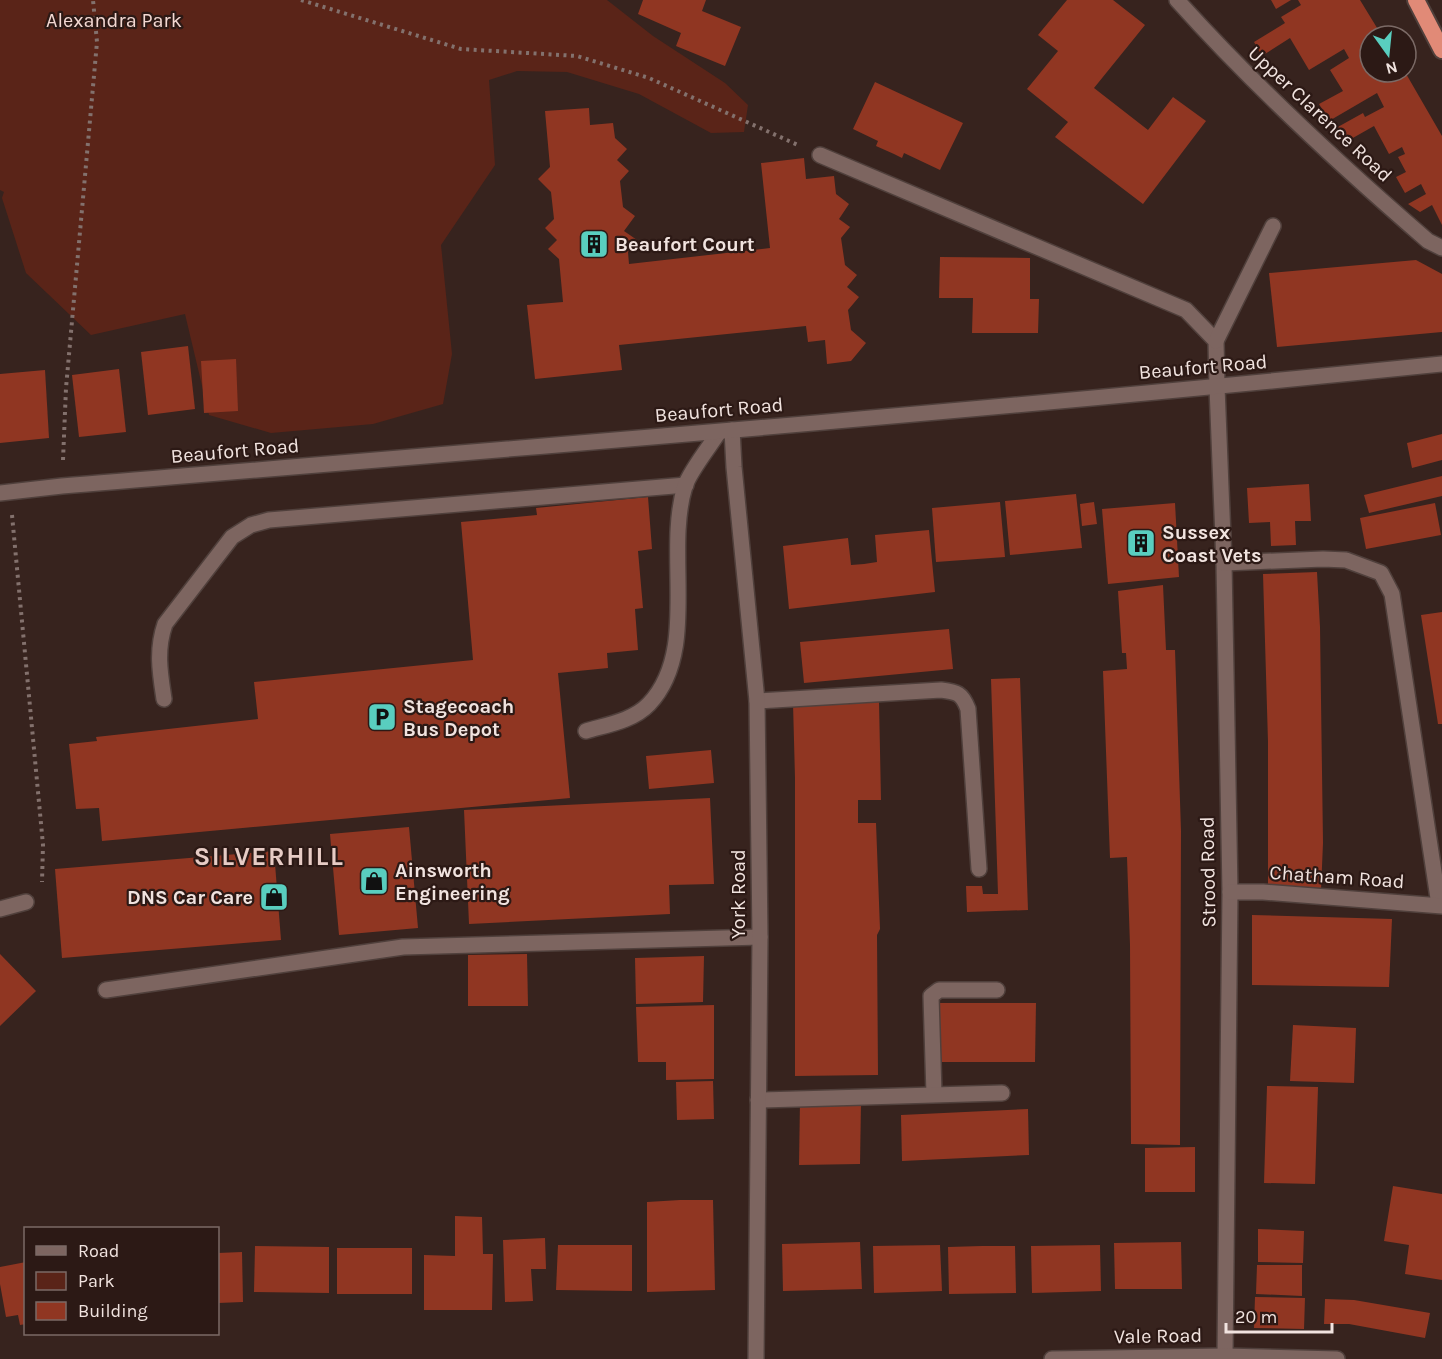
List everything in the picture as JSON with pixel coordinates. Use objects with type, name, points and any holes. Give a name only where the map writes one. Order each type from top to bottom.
[{"type":"highway","points":[[1416,0],[1442,50]]},
{"type":"street","name":"Upper Clarence Road","points":[[1177,0],[1221,49],[1340,165],[1428,241],[1442,248]]},
{"type":"street","points":[[820,155],[1186,309],[1216,341],[1273,226]]},
{"type":"street","name":"Strood Road","points":[[1216,341],[1224,563],[1230,892],[1225,1356]]},
{"type":"street","name":"Beaufort Road","points":[[5,493],[62,486],[726,431],[1217,387],[1442,364]]},
{"type":"street","points":[[586,731],[623,720],[648,705],[668,675],[677,644],[677,529],[686,485],[726,431]]},
{"type":"street","name":"York Road","points":[[726,431],[734,467],[757,701],[760,938],[756,1359]]},
{"type":"street","points":[[164,699],[158,655],[165,624],[232,537],[251,525],[269,520],[686,485]]},
{"type":"street","points":[[1224,563],[1346,560],[1381,573],[1392,594],[1441,905]]},
{"type":"street","points":[[757,701],[940,690],[954,692],[964,698],[968,709],[979,870]]},
{"type":"street","name":"Chatham Road","points":[[1230,892],[1263,892],[1441,905]]},
{"type":"street","points":[[0,909],[26,902]]},
{"type":"street","points":[[106,990],[403,947],[760,938]]},
{"type":"street","points":[[934,1094],[931,996],[939,990],[997,990]]},
{"type":"street","points":[[758,1100],[1002,1093]]},
{"type":"street","name":"Vale Road","points":[[1052,1359],[1225,1356],[1337,1359]]},
{"type":"path","points":[[62,486],[66,388],[97,42],[93,0]]},
{"type":"path","points":[[301,0],[461,49],[577,56],[649,78],[820,155]]},
{"type":"path","points":[[5,493],[43,845],[42,887],[26,902]]},
{"type":"green space","name":"Alexandra Park","points":[[0,0],[607,0],[653,36],[725,83],[748,105],[744,132],[711,133],[639,94],[567,72],[517,71],[489,80],[495,165],[441,245],[452,354],[443,404],[373,424],[271,433],[209,415],[185,314],[91,335],[26,273],[2,198],[4,192],[0,190]]},
{"type":"building","points":[[643,0],[706,0],[702,11],[741,27],[725,66],[676,46],[681,33],[638,14]]},
{"type":"building","points":[[1067,0],[1113,0],[1145,25],[1094,88],[1148,130],[1173,97],[1206,121],[1143,204],[1055,137],[1068,122],[1027,89],[1058,51],[1038,35]]},
{"type":"building","points":[[1271,0],[1291,0],[1276,9]]},
{"type":"building","points":[[1298,0],[1360,0],[1375,24],[1358,24],[1358,84],[1412,84],[1442,136],[1442,225],[1432,205],[1420,212],[1408,204],[1426,194],[1421,184],[1405,193],[1396,177],[1406,172],[1398,157],[1405,154],[1402,147],[1389,154],[1374,126],[1344,143],[1336,128],[1363,113],[1365,117],[1384,107],[1377,93],[1329,121],[1319,104],[1343,91],[1330,70],[1349,58],[1344,49],[1309,70],[1290,38],[1262,56],[1254,42],[1285,23],[1281,17],[1301,5]]},
{"type":"building","points":[[875,82],[963,123],[940,170],[904,153],[902,158],[876,146],[878,141],[853,129]]},
{"type":"building","name":"Beaufort Court","points":[[589,108],[590,125],[613,123],[615,138],[627,149],[617,160],[629,171],[620,181],[623,207],[635,216],[624,231],[637,240],[628,252],[629,264],[770,248],[761,163],[804,158],[806,179],[834,176],[836,194],[849,204],[839,219],[850,227],[841,238],[845,265],[857,275],[847,287],[859,297],[848,310],[851,330],[866,343],[851,361],[827,364],[825,340],[808,342],[806,326],[619,345],[622,370],[535,379],[527,305],[563,302],[559,259],[548,249],[557,240],[545,228],[554,219],[551,192],[538,179],[550,167],[545,111]]},
{"type":"building","points":[[940,257],[1030,258],[1030,299],[1039,299],[1038,333],[972,333],[973,298],[939,298]]},
{"type":"building","points":[[1416,260],[1442,274],[1442,332],[1277,347],[1269,273]]},
{"type":"building","points":[[188,346],[195,409],[148,415],[141,352]]},
{"type":"building","points":[[236,359],[238,411],[204,413],[201,361]]},
{"type":"building","points":[[119,369],[126,432],[79,437],[72,375]]},
{"type":"building","points":[[45,370],[49,438],[0,443],[0,374]]},
{"type":"building","points":[[1442,434],[1442,460],[1412,468],[1407,443]]},
{"type":"building","points":[[1442,476],[1442,496],[1369,513],[1364,495]]},
{"type":"building","points":[[1309,484],[1311,521],[1295,521],[1296,545],[1271,546],[1270,522],[1249,523],[1247,488]]},
{"type":"building","points":[[1076,494],[1082,548],[1010,555],[1005,501]]},
{"type":"building","points":[[648,497],[652,549],[638,551],[643,608],[635,609],[638,650],[607,653],[608,668],[558,673],[570,798],[102,841],[99,808],[76,809],[69,744],[97,741],[96,737],[258,719],[254,682],[473,660],[461,522],[537,515],[536,508]]},
{"type":"building","points":[[1000,502],[1005,557],[936,562],[932,508]]},
{"type":"building","points":[[1094,502],[1097,524],[1082,526],[1080,504]]},
{"type":"building","name":"Sussex Coast Vets","points":[[1175,503],[1179,577],[1108,584],[1102,509]]},
{"type":"building","points":[[1435,503],[1441,535],[1366,549],[1360,518]]},
{"type":"building","points":[[929,530],[935,592],[789,609],[783,546],[848,538],[851,565],[864,564],[877,562],[875,535]]},
{"type":"building","points":[[1317,572],[1323,843],[1321,890],[1268,889],[1268,742],[1263,574]]},
{"type":"building","points":[[1163,585],[1166,650],[1175,650],[1181,831],[1180,1145],[1131,1144],[1127,857],[1110,858],[1103,671],[1127,669],[1126,653],[1122,653],[1118,591]]},
{"type":"building","points":[[1442,612],[1442,724],[1438,724],[1421,615]]},
{"type":"building","points":[[949,629],[953,669],[804,683],[800,642]]},
{"type":"building","points":[[1020,678],[1028,910],[967,912],[966,886],[982,886],[983,894],[998,894],[991,679]]},
{"type":"building","points":[[879,701],[881,800],[858,800],[858,823],[876,823],[880,929],[877,935],[878,1075],[795,1076],[793,703]]},
{"type":"building","points":[[711,750],[714,783],[649,789],[646,756]]},
{"type":"building","points":[[710,798],[714,884],[669,885],[670,914],[469,924],[464,810]]},
{"type":"building","name":"Ainsworth Engineering","points":[[409,827],[418,928],[339,935],[330,834]]},
{"type":"building","points":[[274,851],[281,940],[62,958],[55,869]]},
{"type":"building","points":[[1252,915],[1392,919],[1389,987],[1252,985]]},
{"type":"building","points":[[0,954],[36,991],[0,1026]]},
{"type":"building","points":[[527,954],[528,1006],[468,1006],[468,955]]},
{"type":"building","points":[[704,956],[703,1002],[636,1004],[635,958]]},
{"type":"building","points":[[935,1003],[1036,1003],[1035,1062],[935,1062]]},
{"type":"building","points":[[714,1005],[714,1079],[666,1080],[666,1062],[638,1062],[636,1007]]},
{"type":"building","points":[[1293,1025],[1356,1028],[1354,1083],[1290,1081]]},
{"type":"building","points":[[713,1081],[714,1119],[677,1120],[676,1082]]},
{"type":"building","points":[[1267,1086],[1318,1087],[1315,1184],[1264,1183]]},
{"type":"building","points":[[800,1102],[861,1102],[860,1164],[799,1165]]},
{"type":"building","points":[[1028,1109],[1029,1155],[902,1161],[901,1115]]},
{"type":"building","points":[[1195,1147],[1195,1192],[1145,1192],[1145,1148]]},
{"type":"building","points":[[1393,1186],[1442,1194],[1442,1280],[1405,1274],[1409,1245],[1384,1241]]},
{"type":"building","points":[[713,1200],[715,1290],[647,1292],[647,1202]]},
{"type":"building","points":[[455,1216],[482,1217],[483,1254],[493,1254],[492,1310],[424,1310],[424,1255],[455,1256]]},
{"type":"building","points":[[1258,1229],[1304,1231],[1303,1263],[1258,1262]]},
{"type":"building","points":[[545,1238],[546,1269],[531,1269],[533,1301],[505,1302],[503,1240]]},
{"type":"building","points":[[860,1242],[862,1289],[783,1291],[782,1244]]},
{"type":"building","points":[[1181,1242],[1182,1289],[1115,1289],[1114,1243]]},
{"type":"building","points":[[558,1245],[632,1245],[632,1291],[556,1290]]},
{"type":"building","points":[[940,1245],[942,1291],[874,1293],[873,1246]]},
{"type":"building","points":[[1100,1245],[1101,1291],[1032,1293],[1031,1246]]},
{"type":"building","points":[[255,1246],[329,1247],[329,1293],[254,1292]]},
{"type":"building","points":[[1015,1246],[1016,1293],[949,1294],[948,1247]]},
{"type":"building","points":[[337,1248],[412,1248],[412,1294],[337,1294]]},
{"type":"building","points":[[242,1252],[243,1302],[219,1303],[219,1253]]},
{"type":"building","points":[[24,1262],[24,1324],[20,1325],[18,1315],[6,1317],[0,1284],[0,1267]]},
{"type":"building","points":[[1257,1265],[1302,1265],[1302,1296],[1256,1294]]},
{"type":"building","points":[[1255,1297],[1305,1298],[1304,1329],[1254,1328]]},
{"type":"building","points":[[1325,1299],[1354,1300],[1430,1313],[1425,1338],[1349,1324],[1324,1324]]},
{"type":"place","name":"Beaufort Court","points":[[594,244]]},
{"type":"place","name":"Sussex Coast Vets","points":[[1141,543]]},
{"type":"place","name":"Stagecoach Bus Depot","points":[[382,717]]},
{"type":"place","name":"Ainsworth Engineering","points":[[374,881]]},
{"type":"place","name":"DNS Car Care","points":[[274,897]]},
{"type":"district","name":"SILVERHILL","points":[[269,856]]}]
